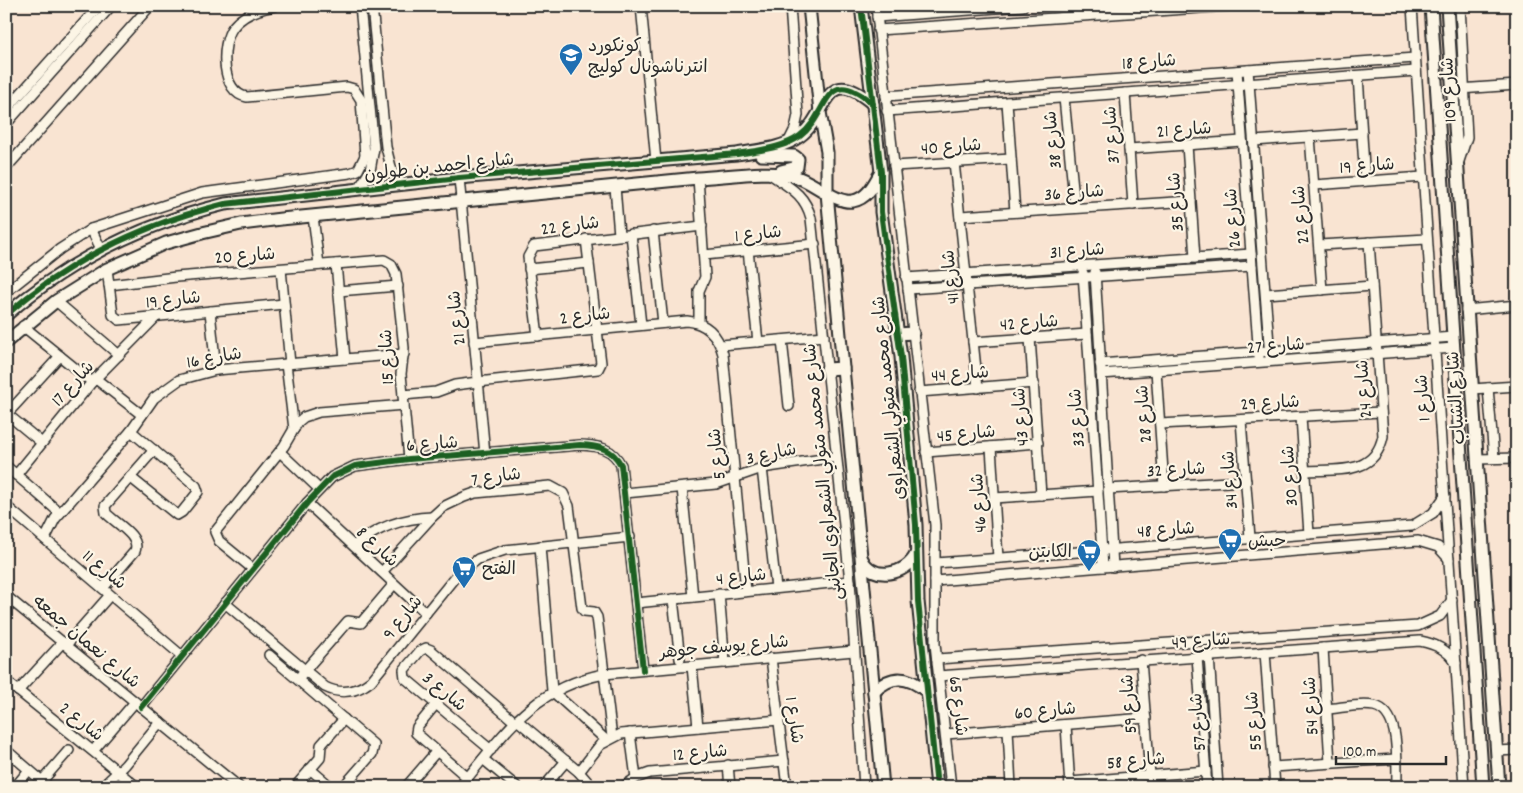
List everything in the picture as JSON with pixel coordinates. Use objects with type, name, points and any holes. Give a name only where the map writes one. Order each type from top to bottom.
[{"type":"street","points":[[6,110],[99,6]]},
{"type":"street","points":[[6,124],[111,6]]},
{"type":"street","points":[[6,292],[53,254],[91,229],[202,193],[350,173],[363,164],[365,156],[361,100],[354,89],[347,87],[247,97],[239,96],[232,89],[224,46],[228,35],[234,26],[251,12],[274,6]]},
{"type":"street","points":[[358,190],[370,171],[374,148],[360,6]]},
{"type":"street","points":[[372,6],[386,147],[392,171],[397,180],[404,185]]},
{"type":"street","points":[[640,6],[656,161]]},
{"type":"street","points":[[788,143],[798,115],[790,6]]},
{"type":"street","points":[[801,6],[810,20]]},
{"type":"street","points":[[809,6],[826,152],[827,193],[883,787]]},
{"type":"street","name":"شارع محمد متولي الشعراوى","points":[[862,6],[881,172],[881,212],[898,334],[916,525],[918,601],[937,787]]},
{"type":"street","points":[[876,6],[878,30],[1230,6]]},
{"type":"street","points":[[877,17],[1022,6]]},
{"type":"street","name":"شارع 1","points":[[1412,6],[1464,787]]},
{"type":"street","name":"شارع الشباب","points":[[1431,6],[1483,787]]},
{"type":"street","name":"شارع الشباب","points":[[1447,6],[1452,115],[1478,459],[1499,787]]},
{"type":"street","name":"شارع 109","points":[[1456,169],[1467,137],[1460,6]]},
{"type":"street","points":[[6,168],[149,7]]},
{"type":"street","name":"شارع 65","points":[[878,30],[935,525],[934,602],[938,676],[951,787]]},
{"type":"street","name":"شارع 18","points":[[886,96],[1415,58]]},
{"type":"street","name":"شارع 26","points":[[1237,70],[1259,363]]},
{"type":"street","name":"شارع 26","points":[[1248,70],[1271,362]]},
{"type":"street","name":"شارع 18","points":[[887,111],[1416,71]]},
{"type":"street","points":[[1358,76],[1365,181]]},
{"type":"street","points":[[1452,90],[1517,85]]},
{"type":"street","name":"شارع احمد بن طولون","points":[[6,315],[49,280],[101,249],[151,226],[225,204],[458,178],[737,154],[788,143],[810,127],[828,95],[837,89],[847,88],[873,104]]},
{"type":"street","name":"شارع 37","points":[[1125,94],[1133,205]]},
{"type":"street","name":"شارع 38","points":[[1064,98],[1075,208]]},
{"type":"street","points":[[1007,102],[1015,212]]},
{"type":"street","points":[[1438,117],[1452,115]]},
{"type":"street","points":[[1254,141],[1362,133]]},
{"type":"street","name":"شارع 22","points":[[1310,137],[1322,290]]},
{"type":"street","name":"شارع 21","points":[[1129,149],[1242,141]]},
{"type":"street","name":"شارع 35","points":[[1187,145],[1195,258]]},
{"type":"street","points":[[737,154],[794,156],[798,159],[797,167],[770,174]]},
{"type":"street","name":"شارع 40","points":[[894,166],[1011,159]]},
{"type":"street","name":"شارع 41","points":[[954,162],[978,388]]},
{"type":"street","name":"شارع احمد بن طولون","points":[[6,342],[23,326],[56,301],[107,270],[166,243],[241,224],[698,178],[770,174],[801,178],[840,201],[854,201],[867,194],[881,172]]},
{"type":"street","name":"شارع محمد متولي الشعراوى الجانبى","points":[[770,174],[792,188],[805,201],[811,218],[815,244],[850,581],[864,787]]},
{"type":"street","name":"شارع 19","points":[[1314,185],[1423,177]]},
{"type":"street","name":"شارع 21","points":[[458,178],[485,454]]},
{"type":"street","points":[[698,178],[706,277],[699,291],[699,323],[712,331],[721,345],[824,336]]},
{"type":"street","points":[[615,186],[619,235]]},
{"type":"street","name":"شارع 36","points":[[960,216],[1191,201]]},
{"type":"street","points":[[313,216],[319,265]]},
{"type":"street","name":"شارع 22","points":[[538,336],[528,253],[534,246],[702,226]]},
{"type":"street","points":[[91,229],[101,249]]},
{"type":"street","points":[[653,231],[663,323]]},
{"type":"street","points":[[631,234],[641,325]]},
{"type":"street","points":[[403,394],[436,392],[455,385],[478,382],[595,370],[601,362],[586,239]]},
{"type":"street","points":[[1319,245],[1427,239]]},
{"type":"street","name":"شارع 24","points":[[1304,471],[1359,467],[1368,463],[1381,446],[1383,436],[1382,412],[1369,242]]},
{"type":"street","name":"شارع 1","points":[[704,255],[815,244]]},
{"type":"street","points":[[748,250],[758,342]]},
{"type":"street","name":"شارع 31","points":[[906,278],[1251,254]]},
{"type":"street","name":"شارع 20","points":[[109,285],[176,277],[384,260]]},
{"type":"street","name":"شارع 15","points":[[384,260],[395,270],[398,286],[404,354],[401,369],[409,459]]},
{"type":"street","points":[[529,269],[589,263]]},
{"type":"street","points":[[336,264],[345,359]]},
{"type":"street","name":"شارع 33","points":[[1094,265],[1113,567]]},
{"type":"street","name":"شارع 33","points":[[1082,266],[1103,567]]},
{"type":"street","name":"شارع 31","points":[[908,289],[1252,266]]},
{"type":"street","points":[[281,269],[294,428]]},
{"type":"street","name":"شارع 19","points":[[107,270],[113,315],[117,320],[284,304]]},
{"type":"street","points":[[338,291],[398,286]]},
{"type":"street","points":[[1266,294],[1372,286]]},
{"type":"street","points":[[56,301],[119,355]]},
{"type":"street","points":[[1466,310],[1517,305]]},
{"type":"street","points":[[210,311],[216,370]]},
{"type":"street","name":"شارع 17","points":[[16,475],[94,380],[156,317]]},
{"type":"street","name":"شارع 2","points":[[474,342],[663,323],[687,321],[699,323]]},
{"type":"street","points":[[23,326],[60,356],[142,415]]},
{"type":"street","points":[[898,334],[913,333]]},
{"type":"street","name":"شارع 42","points":[[973,342],[1087,334]]},
{"type":"street","name":"شارع 43","points":[[1030,338],[1041,494]]},
{"type":"street","name":"شارع 27","points":[[1100,364],[1434,338],[1453,343]]},
{"type":"street","points":[[782,340],[789,406]]},
{"type":"street","name":"شارع 27","points":[[1101,374],[1435,350],[1453,343]]},
{"type":"street","name":"شارع 5","points":[[721,345],[746,592]]},
{"type":"street","name":"شارع 16","points":[[45,539],[60,512],[131,431],[154,398],[170,385],[188,376],[216,370],[404,354]]},
{"type":"street","points":[[42,443],[7,415],[60,356]]},
{"type":"street","points":[[827,369],[843,368]]},
{"type":"street","name":"شارع 28","points":[[1156,370],[1164,486]]},
{"type":"street","name":"شارع 44","points":[[920,392],[1034,384]]},
{"type":"street","points":[[1472,389],[1517,386]]},
{"type":"street","points":[[1488,388],[1494,458]]},
{"type":"street","points":[[253,568],[219,541],[216,532],[280,452],[298,422],[311,413],[404,406]]},
{"type":"street","name":"شارع 29","points":[[1160,424],[1382,412]]},
{"type":"street","name":"شارع 30","points":[[1301,417],[1309,534]]},
{"type":"street","name":"شارع 34","points":[[1241,420],[1250,538]]},
{"type":"street","points":[[130,477],[174,514],[182,512],[198,494],[197,487],[131,431]]},
{"type":"street","name":"شارع 45","points":[[926,452],[1038,443]]},
{"type":"street","name":"شارع 6","points":[[93,751],[182,656],[320,488],[332,477],[347,469],[409,459],[580,445],[604,447],[611,451],[621,465],[643,670]]},
{"type":"street","name":"شارع 46","points":[[991,447],[998,558]]},
{"type":"street","points":[[103,588],[136,548],[134,538],[107,515],[104,508],[154,450]]},
{"type":"street","points":[[280,452],[320,488]]},
{"type":"street","name":"شارع 3","points":[[625,493],[716,484],[735,479],[762,468],[836,458]]},
{"type":"street","points":[[1478,459],[1514,459]]},
{"type":"street","points":[[6,466],[60,512]]},
{"type":"street","points":[[762,468],[776,588]]},
{"type":"street","name":"شارع 32","points":[[1108,489],[1246,481]]},
{"type":"street","name":"شارع 7","points":[[382,572],[432,517],[453,501],[475,493],[550,486],[563,493],[567,499],[581,606],[584,611],[592,611],[597,615],[604,674]]},
{"type":"street","points":[[682,488],[694,597]]},
{"type":"street","points":[[994,498],[1098,490]]},
{"type":"street","name":"شارع 48","points":[[936,563],[1412,526],[1433,513],[1445,496]]},
{"type":"street","name":"شارع 8","points":[[307,503],[426,613]]},
{"type":"street","name":"شارع 11","points":[[6,506],[182,656]]},
{"type":"street","points":[[1464,508],[1480,507]]},
{"type":"street","points":[[354,546],[371,533],[390,524],[432,517]]},
{"type":"street","name":"شارع 9","points":[[225,604],[330,690],[342,692],[361,688],[371,681],[456,576],[478,558],[505,550],[630,537]]},
{"type":"street","name":"شارع 48","points":[[935,581],[1418,542],[1438,547],[1449,560]]},
{"type":"street","points":[[540,546],[552,691],[609,739]]},
{"type":"street","points":[[861,558],[870,571],[893,572],[912,562],[917,550]]},
{"type":"street","points":[[962,561],[963,579]]},
{"type":"street","name":"شارع 4","points":[[636,602],[850,581]]},
{"type":"street","points":[[298,679],[348,620],[362,622],[394,584]]},
{"type":"street","points":[[719,594],[725,663]]},
{"type":"street","points":[[18,691],[110,595]]},
{"type":"street","name":"شارع نعمان جمعه","points":[[6,596],[239,787]]},
{"type":"street","points":[[673,599],[680,658]]},
{"type":"street","name":"شارع 49","points":[[937,659],[1418,626],[1430,623],[1440,616],[1452,600]]},
{"type":"street","name":"شارع 49","points":[[938,676],[1420,641],[1443,648],[1456,664]]},
{"type":"street","name":"شارع 3","points":[[491,750],[403,675],[404,670],[420,651],[426,648],[431,650],[516,721]]},
{"type":"street","name":"شارع 54","points":[[1323,648],[1330,763]]},
{"type":"street","name":"شارع يوسف جوهر","points":[[460,787],[516,721],[552,691],[573,682],[604,674],[854,650]]},
{"type":"street","name":"شارع 55","points":[[1264,652],[1275,787]]},
{"type":"street","points":[[269,655],[374,747],[372,754],[343,787]]},
{"type":"street","name":"شارع 57","points":[[1198,656],[1207,787]]},
{"type":"street","name":"شارع 57","points":[[1209,656],[1218,787]]},
{"type":"street","points":[[959,657],[960,673]]},
{"type":"street","name":"شارع 1","points":[[771,658],[788,787]]},
{"type":"street","name":"شارع 59","points":[[1141,660],[1150,775]]},
{"type":"street","points":[[692,666],[698,727]]},
{"type":"street","points":[[604,674],[609,739]]},
{"type":"street","points":[[874,692],[889,680],[899,678],[909,680],[926,692]]},
{"type":"street","name":"شارع 2","points":[[6,681],[137,787]]},
{"type":"street","points":[[436,704],[416,731],[418,736],[468,778]]},
{"type":"street","points":[[1327,709],[1373,705],[1382,709],[1388,715],[1394,725],[1397,787]]},
{"type":"street","name":"شارع 60","points":[[946,734],[1146,718]]},
{"type":"street","points":[[295,787],[320,757],[322,743],[344,719]]},
{"type":"street","points":[[579,772],[609,739],[630,733],[779,720]]},
{"type":"street","points":[[516,721],[579,772],[592,787]]},
{"type":"street","points":[[102,787],[119,771],[160,722]]},
{"type":"street","points":[[1066,724],[1070,784]]},
{"type":"street","points":[[1008,729],[1011,787]]},
{"type":"street","points":[[630,733],[636,778]]},
{"type":"street","points":[[6,750],[45,784],[69,750]]},
{"type":"street","points":[[1497,751],[1517,750]]},
{"type":"street","points":[[406,787],[436,752]]},
{"type":"street","points":[[483,759],[517,787]]},
{"type":"street","points":[[1273,767],[1395,759]]},
{"type":"street","points":[[544,787],[566,761]]},
{"type":"street","name":"شارع 12","points":[[623,787],[636,778],[650,773],[784,761]]},
{"type":"street","points":[[728,766],[730,787]]},
{"type":"street","points":[[310,769],[331,787]]},
{"type":"street","points":[[15,787],[30,770]]},
{"type":"street","name":"شارع 58","points":[[1070,784],[1206,771]]},
{"type":"cycle path","points":[[861,6],[881,172],[881,212],[901,357],[916,525],[918,601],[937,787]]},
{"type":"cycle path","points":[[6,315],[56,277],[109,246],[165,222],[225,204],[459,178],[737,154],[786,144],[800,136],[810,127],[829,96],[836,90],[845,88],[857,92],[873,104]]},
{"type":"cycle path","points":[[141,707],[307,503],[332,477],[355,466],[409,459],[580,445],[593,446],[609,451],[621,465],[643,670]]},
{"type":"place","name":"كونكورد انترناشونال كوليج","points":[[571,76]]},
{"type":"place","name":"حبش","points":[[1230,561]]},
{"type":"place","name":"الكابتن","points":[[1089,572]]},
{"type":"place","name":"الفتح","points":[[464,589]]}]
